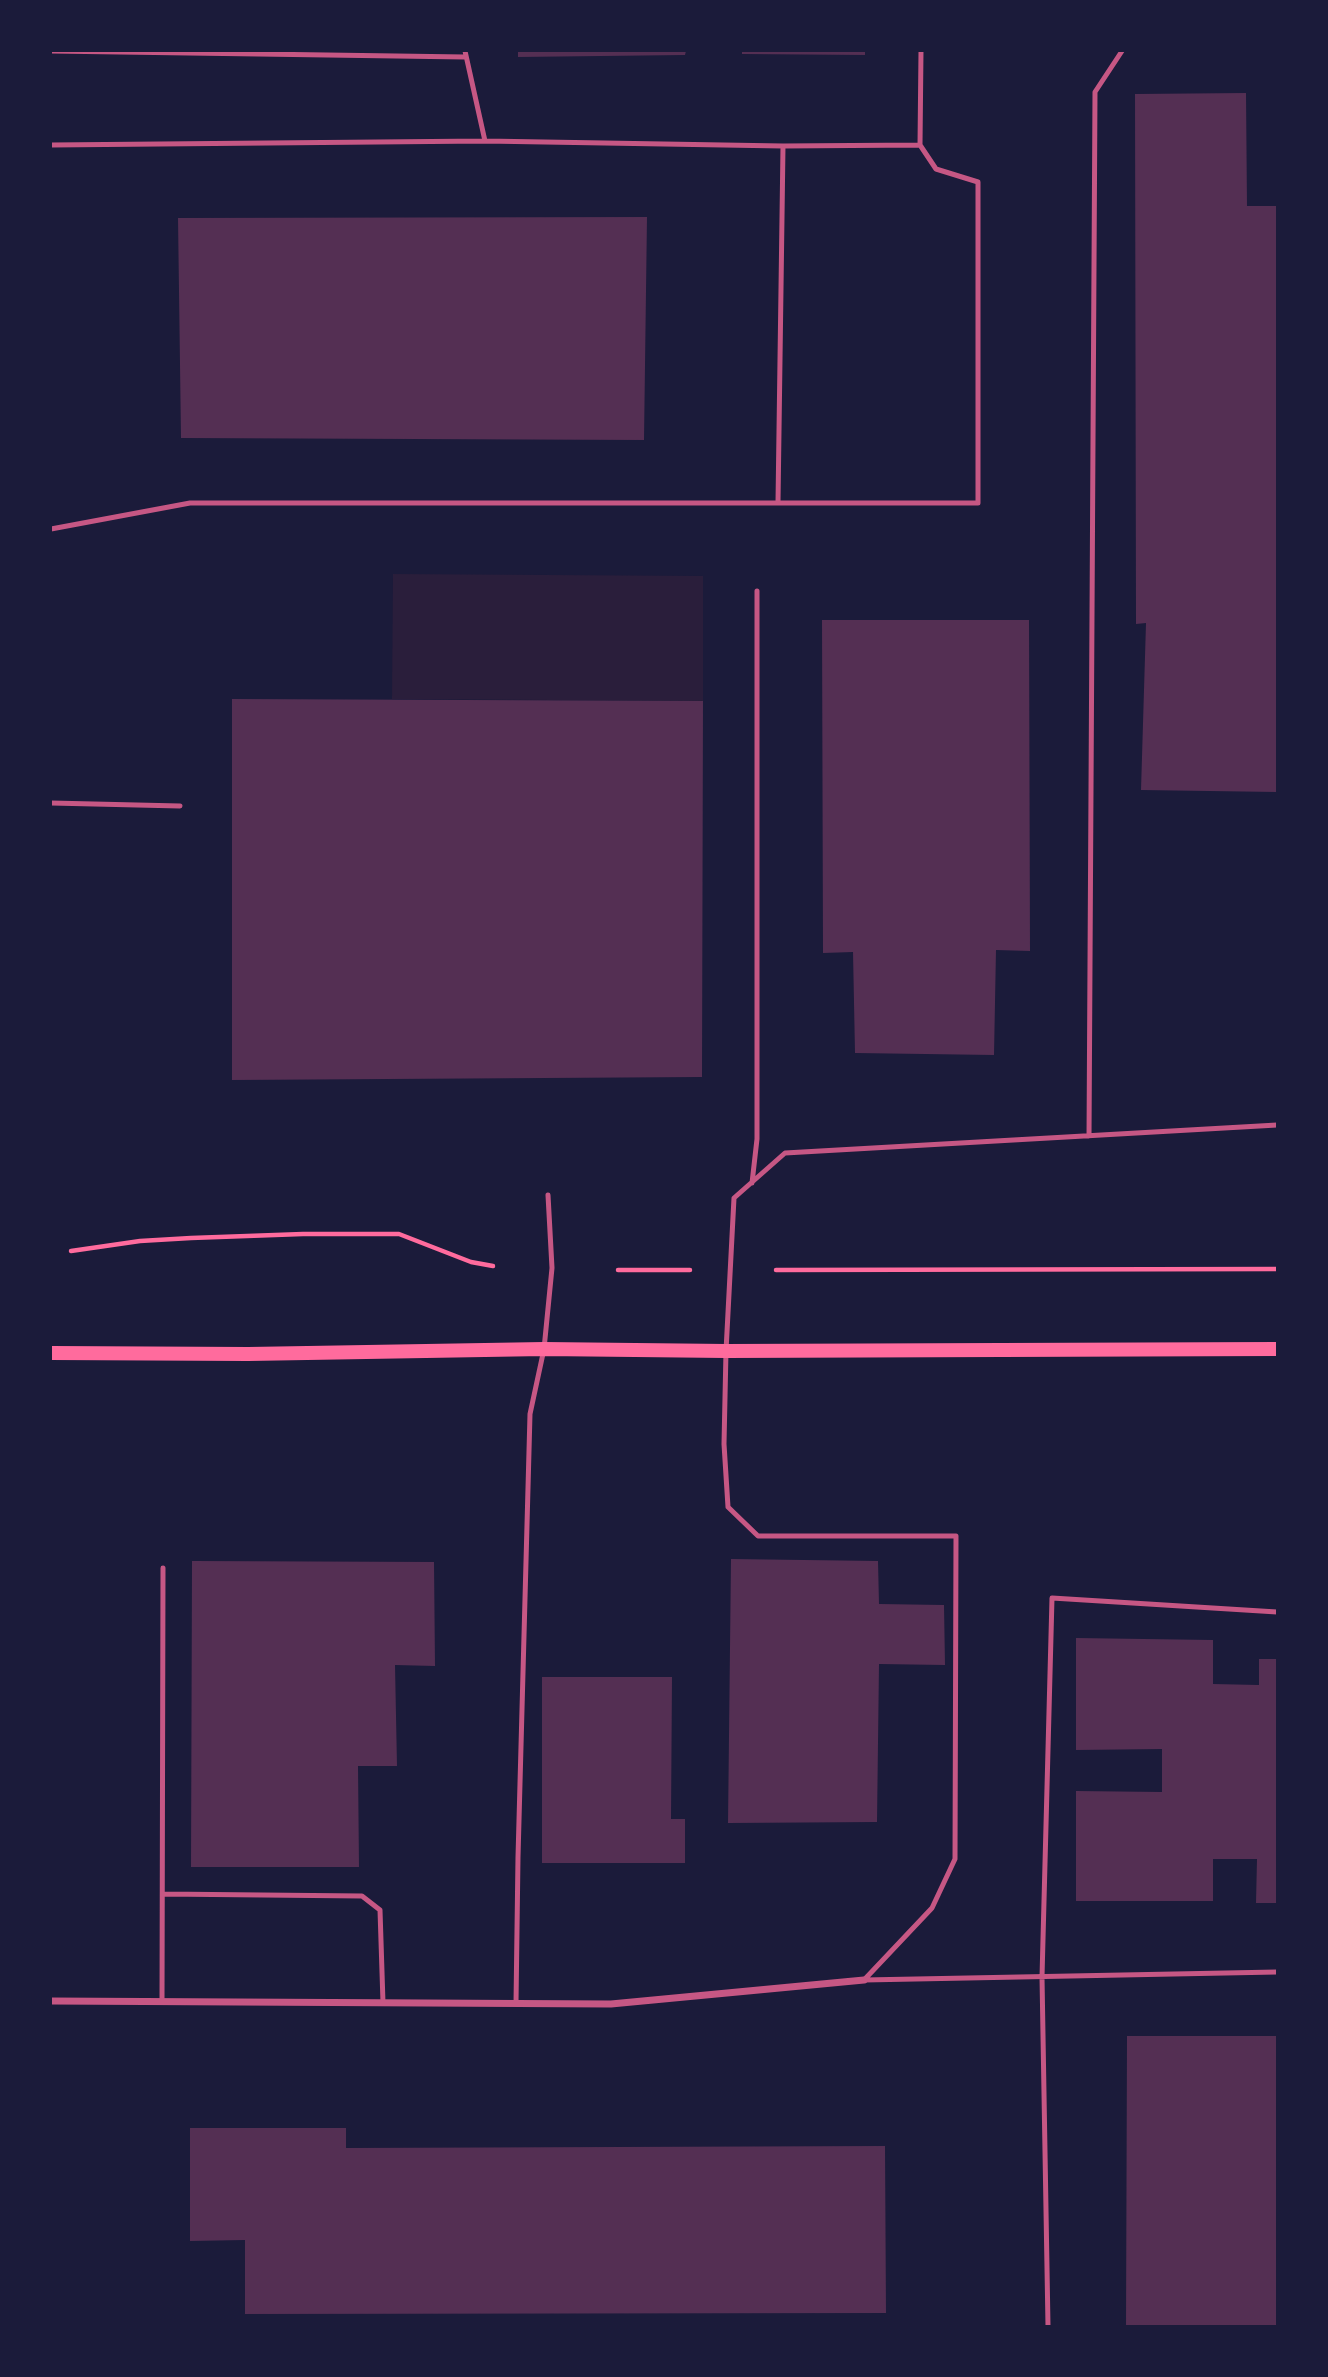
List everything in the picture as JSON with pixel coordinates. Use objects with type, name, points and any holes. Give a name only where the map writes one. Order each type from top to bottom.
[{"type":"main road","points":[[51,1353],[261,1354],[544,1349],[726,1352],[1277,1349]]},
{"type":"street","points":[[51,2001],[611,2004],[864,1980]]},
{"type":"lane","points":[[51,51],[465,54],[485,141]]},
{"type":"lane","points":[[51,529],[190,503],[978,503],[978,182],[936,169],[920,145],[921,51]]},
{"type":"lane","points":[[1089,1136],[1096,92],[1122,51]]},
{"type":"lane","points":[[51,145],[485,141],[783,146],[920,145]]},
{"type":"lane","points":[[778,502],[783,146]]},
{"type":"lane","points":[[752,1183],[757,1139],[757,592]]},
{"type":"lane","points":[[51,803],[180,806]]},
{"type":"lane","points":[[864,1980],[932,1908],[955,1859],[956,1536],[758,1536],[727,1507],[724,1444],[726,1352],[734,1198],[785,1153],[1277,1125]]},
{"type":"lane","points":[[516,2003],[517,1857],[530,1414],[544,1349],[552,1268],[548,1195]]},
{"type":"lane","points":[[162,2002],[163,1568]]},
{"type":"lane","points":[[1048,2326],[1042,1977],[1052,1598],[1277,1612]]},
{"type":"lane","points":[[163,1895],[362,1896],[380,1910],[383,2003]]},
{"type":"lane","points":[[864,1980],[1277,1972]]},
{"type":"path","points":[[71,1251],[140,1241],[191,1238],[399,1234],[471,1262],[493,1266]]},
{"type":"path","points":[[776,1270],[1277,1269]]},
{"type":"path","points":[[618,1270],[690,1270]]},
{"type":"shaded area","points":[[393,574],[703,576],[703,701],[392,699]]},
{"type":"building","points":[[518,51],[686,51],[685,55],[518,57]]},
{"type":"building","points":[[742,51],[865,51],[865,55],[742,54]]},
{"type":"building","points":[[1246,93],[1247,206],[1277,206],[1277,792],[1141,790],[1146,623],[1136,624],[1135,94]]},
{"type":"building","points":[[647,217],[644,440],[181,438],[178,218]]},
{"type":"building","points":[[822,620],[1029,620],[1030,951],[996,950],[994,1055],[855,1053],[853,952],[823,953]]},
{"type":"building","points":[[232,699],[703,701],[702,1077],[232,1080]]},
{"type":"building","points":[[731,1559],[878,1561],[879,1604],[944,1605],[945,1665],[879,1664],[877,1822],[728,1823]]},
{"type":"building","points":[[192,1561],[434,1562],[435,1666],[395,1665],[397,1766],[358,1766],[359,1867],[191,1867]]},
{"type":"building","points":[[1076,1638],[1213,1640],[1213,1684],[1259,1685],[1259,1659],[1277,1659],[1277,1903],[1256,1903],[1257,1859],[1213,1859],[1213,1901],[1076,1901],[1076,1791],[1162,1792],[1162,1749],[1076,1750]]},
{"type":"building","points":[[542,1677],[672,1677],[671,1819],[685,1819],[685,1863],[542,1863]]},
{"type":"building","points":[[1127,2036],[1277,2036],[1277,2326],[1126,2326]]},
{"type":"building","points":[[190,2128],[346,2128],[346,2148],[885,2146],[886,2313],[245,2314],[245,2240],[190,2241]]}]
